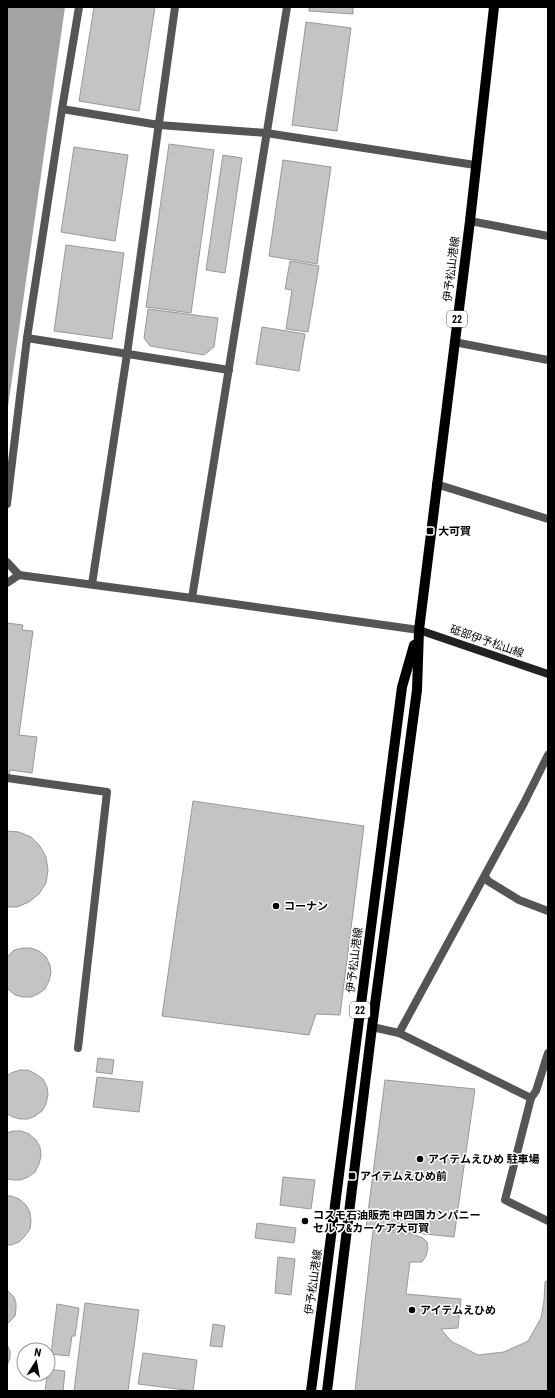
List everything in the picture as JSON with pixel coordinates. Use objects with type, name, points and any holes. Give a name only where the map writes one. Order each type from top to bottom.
[{"type":"main road","name":"伊予松山港線","points":[[327,1391],[372,1027],[417,690],[419,630],[470,221],[475,165],[494,7]]},
{"type":"main road","name":"伊予松山港線","points":[[310,1391],[402,687],[419,630]]},
{"type":"main road","name":"砥部伊予松山線","points":[[419,630],[548,674]]},
{"type":"street","points":[[7,504],[27,338],[79,7]]},
{"type":"street","points":[[92,584],[175,7]]},
{"type":"street","points":[[192,598],[287,7]]},
{"type":"street","points":[[62,109],[159,124],[266,133],[475,165]]},
{"type":"street","points":[[470,221],[548,236]]},
{"type":"street","points":[[27,338],[229,370]]},
{"type":"street","points":[[454,342],[548,360]]},
{"type":"street","points":[[436,484],[548,520]]},
{"type":"street","points":[[7,562],[19,575],[419,630]]},
{"type":"street","points":[[7,583],[19,575]]},
{"type":"street","points":[[399,1033],[485,876],[548,755]]},
{"type":"street","points":[[7,778],[107,792],[78,1048]]},
{"type":"street","points":[[485,876],[488,881],[519,900],[548,911]]},
{"type":"street","points":[[372,1027],[399,1033],[531,1098]]},
{"type":"street","points":[[548,1053],[536,1091],[531,1098],[505,1200],[548,1221]]},
{"type":"shaded area","points":[[7,7],[65,7],[7,414]]},
{"type":"building","points":[[94,7],[155,7],[139,111],[79,101]]},
{"type":"building","points":[[309,7],[353,7],[353,14],[309,11]]},
{"type":"building","points":[[306,22],[351,28],[337,131],[292,125]]},
{"type":"building","points":[[169,144],[214,150],[191,313],[146,307]]},
{"type":"building","points":[[74,147],[128,155],[115,241],[61,232]]},
{"type":"building","points":[[223,155],[242,158],[225,273],[206,270]]},
{"type":"building","points":[[283,160],[331,167],[317,264],[269,256]]},
{"type":"building","points":[[66,245],[124,253],[112,339],[54,331]]},
{"type":"building","points":[[290,261],[319,266],[308,332],[286,329],[292,290],[285,289]]},
{"type":"building","points":[[148,309],[218,318],[214,347],[204,355],[150,346],[144,338]]},
{"type":"building","points":[[262,327],[305,334],[299,371],[256,364]]},
{"type":"building","points":[[7,623],[23,625],[22,630],[33,631],[19,735],[37,737],[32,773],[10,770],[9,776],[7,775]]},
{"type":"building","name":"コーナン","points":[[193,801],[364,826],[340,1015],[316,1014],[309,1035],[162,1016]]},
{"type":"building","points":[[7,831],[19,832],[31,837],[40,846],[46,857],[48,870],[46,883],[39,894],[29,902],[17,907],[7,907]]},
{"type":"building","points":[[31,948],[39,951],[46,957],[50,965],[51,973],[45,989],[31,997],[15,995],[7,988],[7,957],[14,950]]},
{"type":"building","points":[[98,1058],[114,1060],[112,1074],[96,1072]]},
{"type":"building","points":[[20,1070],[28,1070],[36,1074],[43,1079],[47,1087],[48,1095],[46,1104],[42,1111],[28,1119],[20,1119],[7,1114],[7,1076]]},
{"type":"building","points":[[97,1077],[143,1082],[139,1112],[93,1107]]},
{"type":"building","name":"アイテムえひめ 駐車場","points":[[385,1080],[475,1089],[454,1237],[366,1228]]},
{"type":"building","points":[[21,1131],[29,1134],[36,1140],[40,1147],[41,1156],[35,1172],[21,1180],[7,1179],[7,1133]]},
{"type":"building","points":[[283,1177],[315,1180],[311,1209],[280,1205]]},
{"type":"building","points":[[7,1196],[19,1199],[26,1205],[30,1212],[31,1221],[30,1229],[25,1236],[19,1242],[11,1245],[7,1245]]},
{"type":"building","points":[[257,1223],[296,1228],[294,1243],[255,1238]]},
{"type":"building","name":"アイテムえひめ","points":[[373,1230],[412,1234],[423,1238],[427,1242],[428,1248],[426,1256],[422,1262],[410,1262],[406,1294],[461,1299],[458,1328],[441,1329],[451,1341],[478,1355],[504,1352],[528,1341],[541,1318],[545,1282],[548,1280],[548,1391],[355,1391]]},
{"type":"building","points":[[278,1257],[295,1259],[291,1295],[275,1293]]},
{"type":"building","points":[[7,1290],[14,1297],[16,1309],[15,1316],[7,1324]]},
{"type":"building","points":[[85,1303],[139,1310],[128,1391],[74,1391]]},
{"type":"building","points":[[57,1304],[79,1308],[75,1336],[72,1336],[69,1356],[56,1355],[56,1342],[52,1342]]},
{"type":"building","points":[[213,1324],[225,1326],[222,1347],[210,1346]]},
{"type":"building","points":[[7,1345],[10,1351],[10,1358],[7,1366]]},
{"type":"building","points":[[143,1353],[197,1360],[193,1391],[138,1384]]},
{"type":"building","points":[[56,1370],[65,1371],[63,1391],[45,1391],[46,1382],[56,1382]]},
{"type":"place","name":"大可賀","points":[[430,531]]},
{"type":"place","name":"コーナン","points":[[276,906]]},
{"type":"place","name":"アイテムえひめ 駐車場","points":[[420,1159]]},
{"type":"place","name":"アイテムえひめ前","points":[[352,1176]]},
{"type":"place","name":"コスモ石油販売 中四国カンパニー セルフ&カーケア大可賀","points":[[305,1221]]},
{"type":"place","name":"アイテムえひめ","points":[[412,1310]]}]
